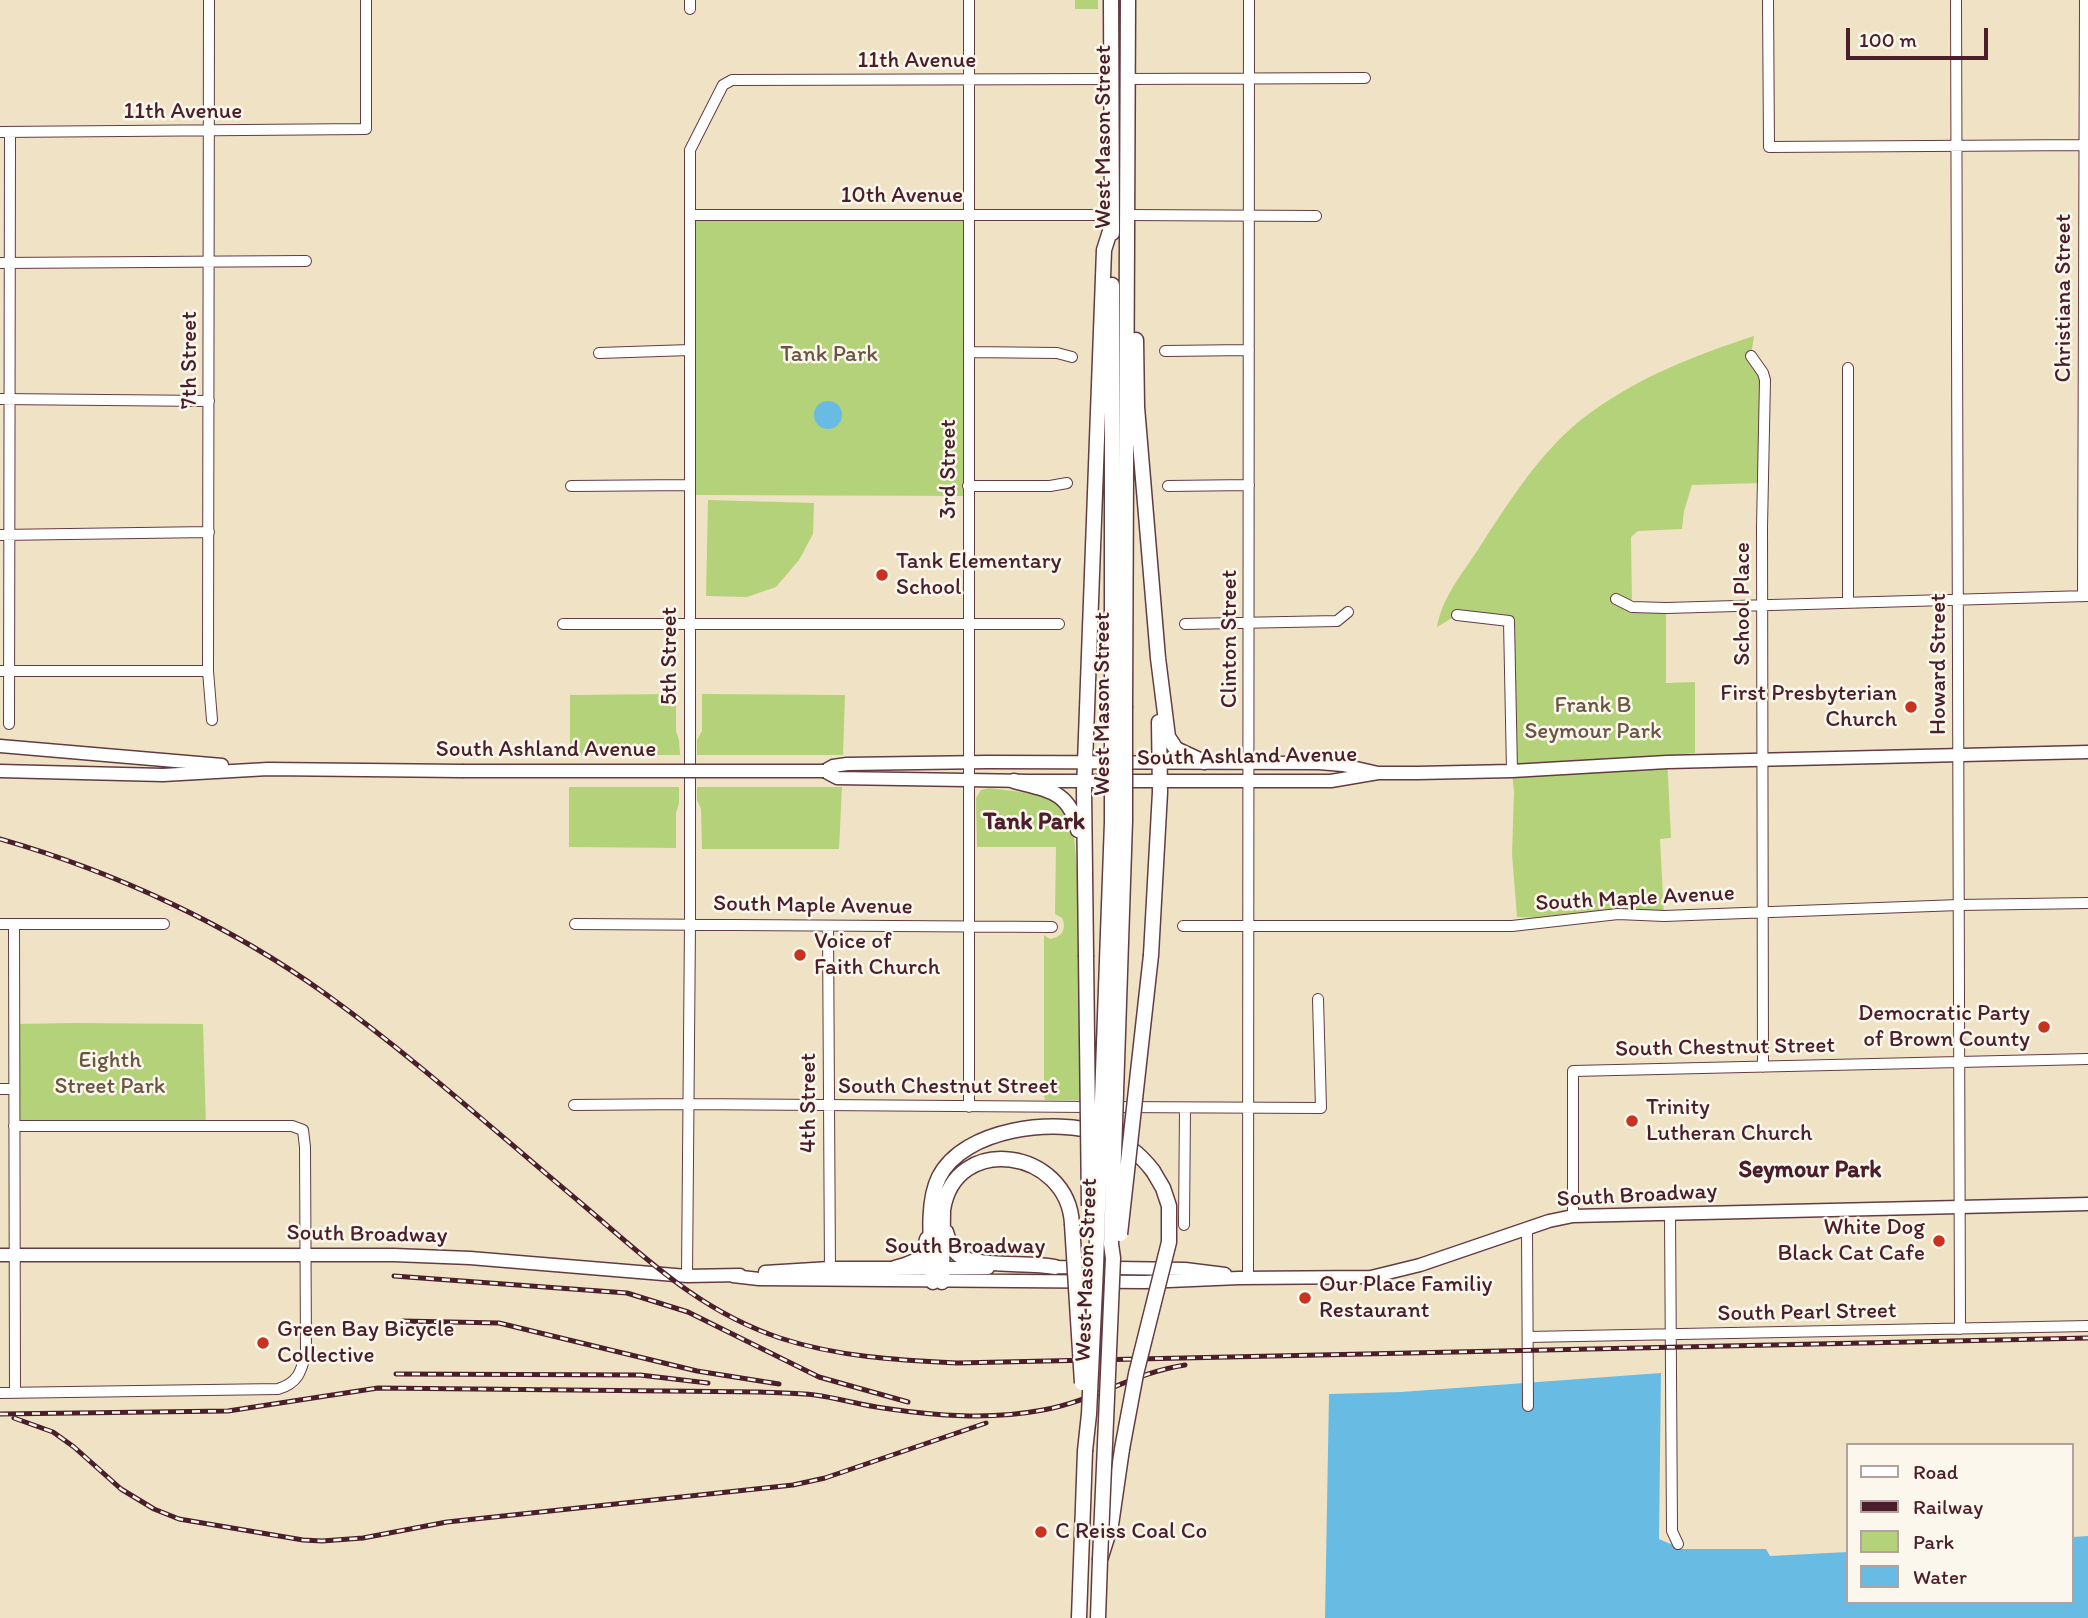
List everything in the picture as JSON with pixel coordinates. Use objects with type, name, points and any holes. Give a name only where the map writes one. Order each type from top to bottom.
[{"type":"main road","name":"West Mason Street","points":[[1098,1618],[1113,1258],[1111,1244],[1125,821],[1119,706],[1117,218],[1111,0]]},
{"type":"main road","name":"West Mason Street","points":[[1079,1618],[1119,706],[1126,231],[1117,218],[1127,79],[1128,0]]},
{"type":"main road","points":[[1096,1266],[1090,1223],[1084,780],[1104,250],[1117,218]]},
{"type":"main road","points":[[1126,231],[1133,270],[1137,407],[1158,658],[1168,737],[1174,747],[1204,762]]},
{"type":"main road","points":[[1113,1258],[1119,1242],[1151,955],[1160,781],[1158,658]]},
{"type":"main road","points":[[4,747],[4,772]]},
{"type":"main road","name":"South Ashland Avenue","points":[[4,747],[268,769]]},
{"type":"main road","name":"South Ashland Avenue","points":[[824,771],[837,778],[1014,781],[1337,780],[1378,772],[1512,771],[1638,762],[2088,752]]},
{"type":"main road","name":"South Ashland Avenue","points":[[4,772],[163,775],[268,769],[824,771],[838,765],[1249,762],[1336,764],[1378,772]]},
{"type":"main road","points":[[1014,781],[1051,791],[1069,804],[1076,818],[1083,852]]},
{"type":"main road","points":[[937,1275],[940,1175],[957,1155],[984,1139],[1018,1130],[1058,1127],[1100,1132],[1133,1149],[1153,1171],[1163,1188],[1168,1206],[1168,1242],[1136,1374],[1111,1525],[1100,1560]]},
{"type":"main road","points":[[895,1268],[916,1261],[924,1254],[927,1214],[937,1207],[952,1185],[969,1169],[992,1160],[1021,1161],[1041,1170],[1053,1180],[1067,1200],[1072,1216],[1085,1451]]},
{"type":"main road","name":"South Broadway","points":[[0,1255],[425,1256],[687,1276],[937,1275],[1145,1282],[1244,1278],[1349,1279],[1391,1274],[1527,1228],[1573,1216],[2088,1204]]},
{"type":"main road","points":[[937,1207],[949,1243],[956,1253],[965,1259],[1055,1267]]},
{"type":"main road","name":"South Broadway","points":[[830,1275],[895,1268],[937,1275],[1055,1267],[1203,1270],[1244,1278]]},
{"type":"street","name":"7th Street","points":[[209,0],[208,671],[212,720]]},
{"type":"street","name":"11th Avenue","points":[[5,132],[366,129],[366,0]]},
{"type":"street","name":"3rd Street","points":[[969,0],[969,1107]]},
{"type":"street","name":"Clinton Street","points":[[1244,1278],[1248,1108],[1249,0]]},
{"type":"street","points":[[1768,0],[1769,147],[2086,145]]},
{"type":"street","name":"Howard Street","points":[[1956,0],[1960,1329]]},
{"type":"street","name":"Christiana Street","points":[[2085,0],[2085,596]]},
{"type":"street","points":[[1127,79],[1365,78]]},
{"type":"street","name":"11th Avenue","points":[[723,85],[732,80],[1112,79]]},
{"type":"street","name":"5th Street","points":[[687,1276],[691,150],[723,85]]},
{"type":"street","points":[[5,132],[4,671],[9,723]]},
{"type":"street","name":"10th Avenue","points":[[691,215],[1117,218],[1316,216]]},
{"type":"street","points":[[5,263],[306,261]]},
{"type":"street","points":[[599,353],[690,350]]},
{"type":"street","points":[[1165,351],[1249,350]]},
{"type":"street","points":[[969,352],[1057,353],[1072,357]]},
{"type":"street","name":"School Place","points":[[1751,356],[1765,380],[1762,606],[1763,1067]]},
{"type":"street","points":[[1848,368],[1848,603]]},
{"type":"street","points":[[5,399],[209,401]]},
{"type":"street","points":[[968,486],[1050,486],[1067,483]]},
{"type":"street","points":[[571,486],[690,485]]},
{"type":"street","points":[[1168,486],[1249,485]]},
{"type":"street","points":[[5,535],[208,532]]},
{"type":"street","points":[[1616,599],[1635,608],[2085,596]]},
{"type":"street","points":[[1185,624],[1337,621],[1348,612]]},
{"type":"street","points":[[1457,615],[1509,621],[1512,771]]},
{"type":"street","points":[[563,624],[1059,624]]},
{"type":"street","points":[[4,671],[208,671]]},
{"type":"street","name":"South Maple Avenue","points":[[1183,926],[1513,926],[1619,914],[1664,916],[2088,903]]},
{"type":"street","points":[[0,924],[164,924]]},
{"type":"street","points":[[14,924],[15,1393]]},
{"type":"street","name":"South Maple Avenue","points":[[575,924],[1052,928]]},
{"type":"street","name":"4th Street","points":[[828,926],[830,1275]]},
{"type":"street","name":"South Chestnut Street","points":[[574,1105],[1321,1108],[1318,999]]},
{"type":"street","name":"South Chestnut Street","points":[[1573,1216],[1573,1071],[2088,1059]]},
{"type":"street","points":[[0,1089],[14,1089]]},
{"type":"street","points":[[1184,1225],[1185,1108]]},
{"type":"street","points":[[0,1393],[260,1391],[292,1385],[302,1369],[306,1353],[303,1130],[292,1126],[15,1126]]},
{"type":"street","points":[[1670,1214],[1672,1531],[1678,1544]]},
{"type":"street","points":[[1527,1228],[1528,1406]]},
{"type":"street","name":"South Pearl Street","points":[[1528,1337],[2088,1326]]},
{"type":"green space","points":[[1075,0],[1098,0],[1098,9],[1075,9]]},
{"type":"green space","name":"Tank Park","points":[[691,215],[969,216],[968,496],[690,495]]},
{"type":"green space","name":"Frank B Seymour Park","points":[[1754,336],[1751,356],[1763,373],[1762,483],[1692,485],[1682,529],[1638,531],[1631,537],[1632,607],[1666,608],[1666,683],[1695,682],[1695,753],[1667,756],[1671,838],[1660,839],[1664,916],[1571,919],[1517,917],[1512,854],[1514,792],[1509,622],[1457,615],[1437,627],[1443,606],[1515,493],[1542,458],[1573,427],[1628,388],[1690,359]]},
{"type":"green space","points":[[708,500],[814,503],[813,534],[799,560],[776,587],[747,597],[706,596]]},
{"type":"green space","points":[[676,694],[676,731],[680,755],[570,755],[570,695]]},
{"type":"green space","points":[[702,694],[845,695],[843,755],[697,755],[697,740],[702,731]]},
{"type":"green space","points":[[569,787],[679,787],[676,848],[569,847]]},
{"type":"green space","points":[[697,787],[842,787],[839,849],[702,849],[701,809],[697,800]]},
{"type":"green space","points":[[989,788],[1045,795],[1065,808],[1074,835],[1080,908],[1082,1100],[1045,1100],[1044,1096],[1044,935],[1050,939],[1058,936],[1064,926],[1062,918],[1055,914],[1056,847],[977,847],[976,798],[981,790]]},
{"type":"green space","name":"Eighth Street Park","points":[[15,1024],[203,1024],[206,1126],[14,1126]]},
{"type":"water","points":[[828,401],[838,405],[842,415],[838,425],[828,429],[818,425],[814,415],[818,405]]},
{"type":"water","points":[[1661,1373],[1659,1539],[1682,1549],[1766,1549],[1770,1556],[1846,1552],[1846,1604],[2074,1604],[2074,1537],[2088,1536],[2088,1618],[1325,1618],[1329,1394],[1401,1392]]},
{"type":"railway","points":[[0,839],[86,867],[128,884],[211,924],[290,970],[393,1045],[675,1281],[699,1298],[751,1327],[824,1350],[957,1363],[2088,1338]]},
{"type":"railway","points":[[394,1276],[627,1293],[688,1312],[819,1377],[908,1402]]},
{"type":"railway","points":[[402,1321],[499,1323],[697,1371],[779,1384]]},
{"type":"railway","points":[[0,1414],[228,1411],[378,1388],[795,1393],[903,1411],[983,1416],[1062,1406],[1148,1374],[1185,1365]]},
{"type":"railway","points":[[396,1374],[640,1375],[708,1383]]},
{"type":"railway","points":[[14,1418],[53,1432],[121,1489],[154,1509],[179,1519],[322,1541],[363,1538],[447,1522],[793,1485],[825,1478],[986,1423]]},
{"type":"place","name":"Tank Elementary School","points":[[882,575]]},
{"type":"place","name":"First Presbyterian Church","points":[[1911,707]]},
{"type":"place","name":"Voice of Faith Church","points":[[800,955]]},
{"type":"place","name":"Democratic Party of Brown County","points":[[2044,1027]]},
{"type":"place","name":"Trinity Lutheran Church","points":[[1632,1121]]},
{"type":"place","name":"White Dog Black Cat Cafe","points":[[1939,1241]]},
{"type":"place","name":"Our Place Familiy Restaurant","points":[[1305,1298]]},
{"type":"place","name":"Green Bay Bicycle Collective","points":[[263,1343]]},
{"type":"place","name":"C Reiss Coal Co","points":[[1041,1532]]},
{"type":"district","name":"Tank Park","points":[[1034,823]]},
{"type":"district","name":"Seymour Park","points":[[1810,1171]]}]
